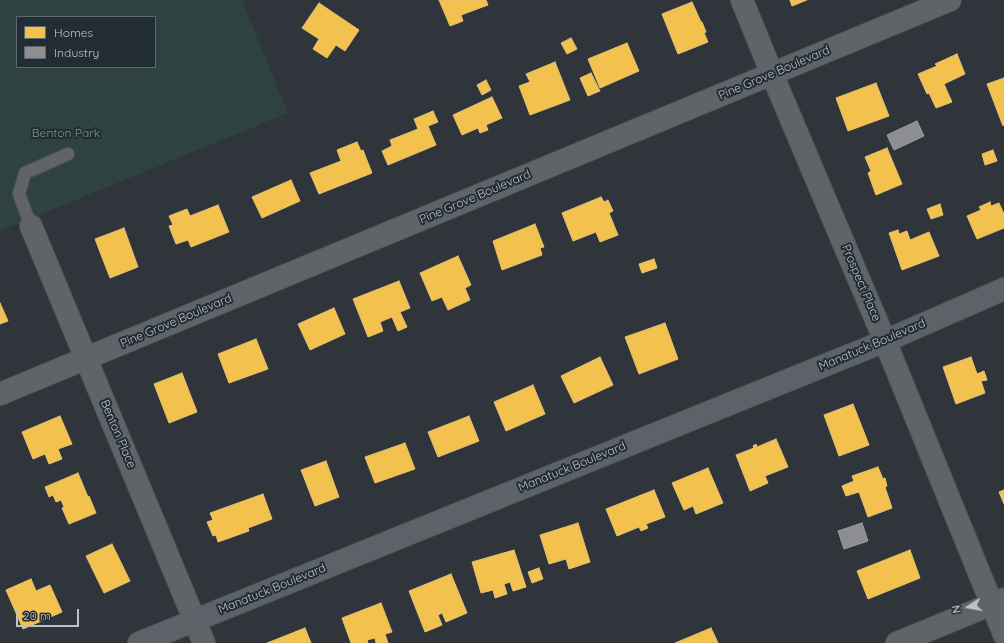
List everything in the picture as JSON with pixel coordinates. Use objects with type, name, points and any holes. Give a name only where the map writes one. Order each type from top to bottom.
[{"type":"street","name":"Prospect Place","points":[[742,0],[885,341],[998,601],[1004,634]]},
{"type":"street","name":"Pine Grove Boulevard","points":[[0,394],[950,0]]},
{"type":"street","name":"Benton Place","points":[[31,226],[204,643]]},
{"type":"street","name":"Manatuck Boulevard","points":[[139,643],[885,341],[1004,289]]},
{"type":"street","points":[[897,643],[998,601]]},
{"type":"lane","points":[[31,226],[19,194],[25,173],[68,154]]},
{"type":"green space","name":"Benton Park","points":[[0,0],[242,0],[288,113],[0,231]]},
{"type":"building: Homes","points":[[439,0],[486,0],[488,5],[461,15],[463,21],[450,26]]},
{"type":"building: Homes","points":[[790,0],[807,0],[792,6]]},
{"type":"building: Homes","points":[[692,2],[706,32],[704,33],[708,42],[678,54],[662,14]]},
{"type":"building: Homes","points":[[319,3],[359,30],[345,51],[336,45],[327,58],[313,49],[319,39],[302,28]]},
{"type":"building: Homes","points":[[571,38],[577,49],[567,54],[561,43]]},
{"type":"building: Homes","points":[[627,43],[639,71],[600,88],[588,59]]},
{"type":"building: Homes","points":[[957,54],[965,74],[944,84],[952,102],[936,108],[929,93],[927,94],[918,74],[937,66],[935,64]]},
{"type":"building: Homes","points":[[555,62],[570,100],[530,115],[519,86],[530,82],[526,74]]},
{"type":"building: Homes","points":[[591,73],[600,91],[588,96],[580,78]]},
{"type":"building: Homes","points":[[1004,78],[1004,125],[1003,126],[987,84]]},
{"type":"building: Homes","points":[[486,80],[491,90],[482,95],[477,85]]},
{"type":"building: Homes","points":[[876,83],[889,116],[848,131],[836,98]]},
{"type":"building: Homes","points":[[492,97],[502,118],[486,125],[488,130],[480,133],[478,128],[462,135],[453,115]]},
{"type":"building: Homes","points":[[433,111],[438,122],[428,126],[436,145],[388,165],[382,151],[392,146],[390,140],[418,129],[414,119]]},
{"type":"building: Homes","points":[[357,142],[361,151],[363,150],[372,173],[319,194],[310,173],[341,161],[337,150]]},
{"type":"building: Homes","points":[[887,148],[902,184],[876,195],[868,173],[871,171],[865,157]]},
{"type":"building: Homes","points":[[993,150],[997,161],[985,165],[982,154]]},
{"type":"building: Homes","points":[[291,180],[300,201],[262,218],[252,197]]},
{"type":"building: Homes","points":[[601,197],[604,202],[608,200],[613,211],[609,213],[618,235],[600,242],[596,232],[573,241],[562,213]]},
{"type":"building: Homes","points":[[990,202],[991,206],[999,203],[1004,214],[1004,228],[977,239],[967,216],[981,210],[979,207]]},
{"type":"building: Homes","points":[[940,204],[943,215],[931,219],[927,209]]},
{"type":"building: Homes","points":[[218,205],[229,232],[191,247],[188,240],[176,244],[169,226],[173,225],[169,216],[187,209],[190,216]]},
{"type":"building: Homes","points":[[535,224],[544,247],[540,248],[542,255],[502,270],[493,241]]},
{"type":"building: Homes","points":[[124,228],[138,267],[110,278],[95,239]]},
{"type":"building: Homes","points":[[898,230],[899,234],[907,231],[910,240],[929,232],[939,256],[902,270],[889,233]]},
{"type":"building: Homes","points":[[458,256],[471,285],[465,288],[470,300],[448,310],[442,297],[432,301],[420,273]]},
{"type":"building: Homes","points":[[654,259],[657,268],[642,273],[639,264]]},
{"type":"building: Homes","points":[[399,281],[410,308],[400,312],[407,327],[398,331],[392,317],[380,322],[383,331],[368,337],[353,299]]},
{"type":"building: Homes","points":[[0,303],[8,321],[0,324]]},
{"type":"building: Homes","points":[[334,308],[345,334],[310,350],[298,324]]},
{"type":"building: Homes","points":[[665,323],[678,359],[639,374],[625,337]]},
{"type":"building: Homes","points":[[256,339],[268,369],[229,383],[218,354]]},
{"type":"building: Homes","points":[[600,357],[613,385],[574,403],[561,376]]},
{"type":"building: Homes","points":[[971,357],[977,374],[984,371],[987,380],[981,381],[985,393],[956,404],[943,367]]},
{"type":"building: Homes","points":[[182,373],[197,412],[169,423],[154,384]]},
{"type":"building: Homes","points":[[533,385],[545,414],[506,431],[494,402]]},
{"type":"building: Homes","points":[[853,404],[869,445],[839,456],[824,415]]},
{"type":"building: Homes","points":[[60,416],[72,444],[58,449],[62,459],[49,464],[45,454],[33,459],[22,432]]},
{"type":"building: Homes","points":[[469,416],[479,441],[438,457],[428,432]]},
{"type":"building: Homes","points":[[776,439],[788,467],[765,476],[768,483],[750,491],[736,455],[754,448],[753,446],[756,444],[757,447]]},
{"type":"building: Homes","points":[[405,443],[415,469],[375,483],[365,457]]},
{"type":"building: Homes","points":[[326,461],[339,497],[315,506],[301,470]]},
{"type":"building: Homes","points":[[878,467],[883,479],[885,478],[887,486],[885,487],[892,508],[868,517],[859,492],[846,496],[842,486],[854,481],[852,476]]},
{"type":"building: Homes","points":[[708,468],[723,503],[696,514],[693,506],[684,510],[672,483]]},
{"type":"building: Homes","points":[[78,473],[96,513],[69,524],[62,508],[64,507],[61,500],[56,502],[53,495],[49,497],[45,487]]},
{"type":"building: Homes","points":[[654,490],[665,517],[646,524],[648,528],[641,531],[639,527],[617,536],[606,509]]},
{"type":"building: Homes","points":[[1004,490],[1004,504],[999,492]]},
{"type":"building: Homes","points":[[263,494],[272,519],[248,528],[249,531],[218,542],[216,535],[213,536],[207,522],[213,520],[210,513]]},
{"type":"building: Homes","points":[[578,523],[590,562],[569,569],[566,559],[549,564],[540,535]]},
{"type":"building: Homes","points":[[112,544],[130,581],[104,593],[86,556]]},
{"type":"building: Homes","points":[[514,550],[526,587],[513,591],[510,582],[504,584],[507,594],[495,598],[493,590],[481,593],[472,562]]},
{"type":"building: Homes","points":[[910,550],[920,578],[868,599],[857,571]]},
{"type":"building: Homes","points":[[539,568],[543,579],[532,583],[528,572]]},
{"type":"building: Homes","points":[[451,574],[467,613],[446,622],[442,613],[438,615],[442,625],[425,632],[409,591]]},
{"type":"building: Homes","points":[[31,579],[36,591],[50,585],[62,612],[23,629],[6,590]]},
{"type":"building: Homes","points":[[381,603],[392,632],[385,634],[388,643],[376,643],[375,638],[367,640],[368,643],[351,643],[342,618]]},
{"type":"building: Homes","points":[[305,628],[311,643],[267,643]]},
{"type":"building: Homes","points":[[711,628],[718,643],[675,643]]},
{"type":"building: Industry","points":[[917,121],[924,136],[894,150],[887,135]]},
{"type":"building: Industry","points":[[862,523],[868,541],[844,549],[838,531]]}]
